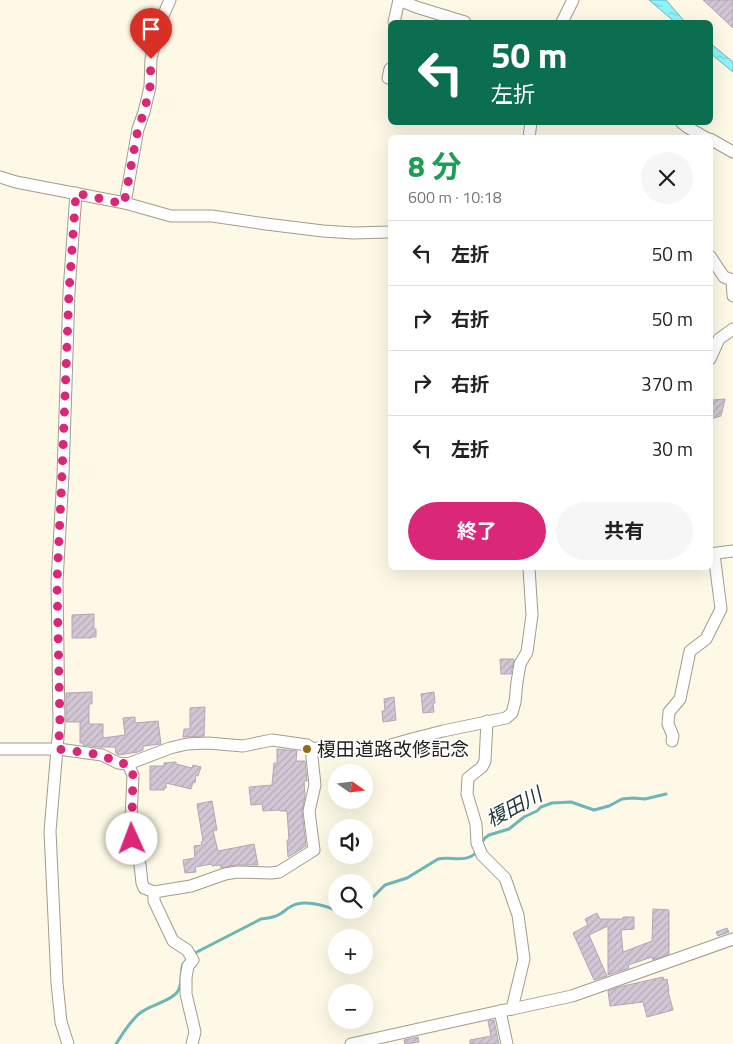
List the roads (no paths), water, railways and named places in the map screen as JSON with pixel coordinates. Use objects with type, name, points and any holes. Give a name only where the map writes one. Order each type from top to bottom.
[{"type":"street","points":[[124,204],[138,129],[150,87],[151,59],[159,25],[170,0]]},
{"type":"street","points":[[394,20],[399,0],[458,20]]},
{"type":"street","points":[[563,20],[572,0]]},
{"type":"street","points":[[685,125],[701,135]]},
{"type":"street","points":[[713,141],[733,152]]},
{"type":"street","points":[[0,177],[171,216],[212,216],[323,231],[353,233],[388,232]]},
{"type":"street","points":[[68,1044],[61,1022],[56,983],[50,840],[60,726],[57,582],[69,292],[76,193]]},
{"type":"street","points":[[713,260],[724,277],[733,280],[733,296]]},
{"type":"street","points":[[713,352],[719,339],[733,329]]},
{"type":"street","points":[[713,554],[733,550]]},
{"type":"street","points":[[672,741],[673,736],[668,724],[669,712],[680,698],[690,651],[706,639],[721,609],[713,560]]},
{"type":"street","points":[[0,749],[58,749],[102,755],[118,763],[128,764],[170,748],[187,744],[208,743],[243,746],[272,740],[307,745],[311,748],[373,750],[412,738],[506,718],[512,713],[516,702],[520,664],[526,652],[532,615],[529,570]]},
{"type":"street","points":[[487,722],[485,761],[482,767],[468,778],[467,794],[476,824],[477,842],[482,856],[505,878],[518,915],[524,959],[512,1010]]},
{"type":"street","points":[[128,764],[133,775],[130,827],[132,839],[140,865],[144,888],[154,892],[191,886],[225,874],[237,872],[279,872],[314,850],[309,811],[315,785],[311,748]]},
{"type":"street","points":[[154,892],[154,901],[173,942],[187,950],[193,960],[188,966],[186,978],[186,994],[195,1032],[192,1044]]},
{"type":"street","points":[[352,1044],[572,996],[733,939]]},
{"type":"street","points":[[500,1011],[506,1044]]},
{"type":"water","points":[[649,0],[666,0],[683,20],[673,20]]},
{"type":"water","points":[[713,45],[733,62],[733,72],[713,55]]},
{"type":"waterway","name":"榎田川","points":[[481,843],[489,835],[509,829],[524,817],[552,803],[571,802],[594,810],[609,806],[622,799],[645,799],[666,794]]},
{"type":"waterway","name":"榎田川","points":[[373,897],[385,885],[407,878],[438,859],[469,857],[477,851]]},
{"type":"waterway","name":"榎田川","points":[[193,954],[261,919],[271,918],[300,903],[328,907]]},
{"type":"waterway","name":"榎田川","points":[[116,1044],[136,1016],[171,998],[178,991],[183,964]]},
{"type":"place","name":"榎田道路改修記念","points":[[307,749]]}]
